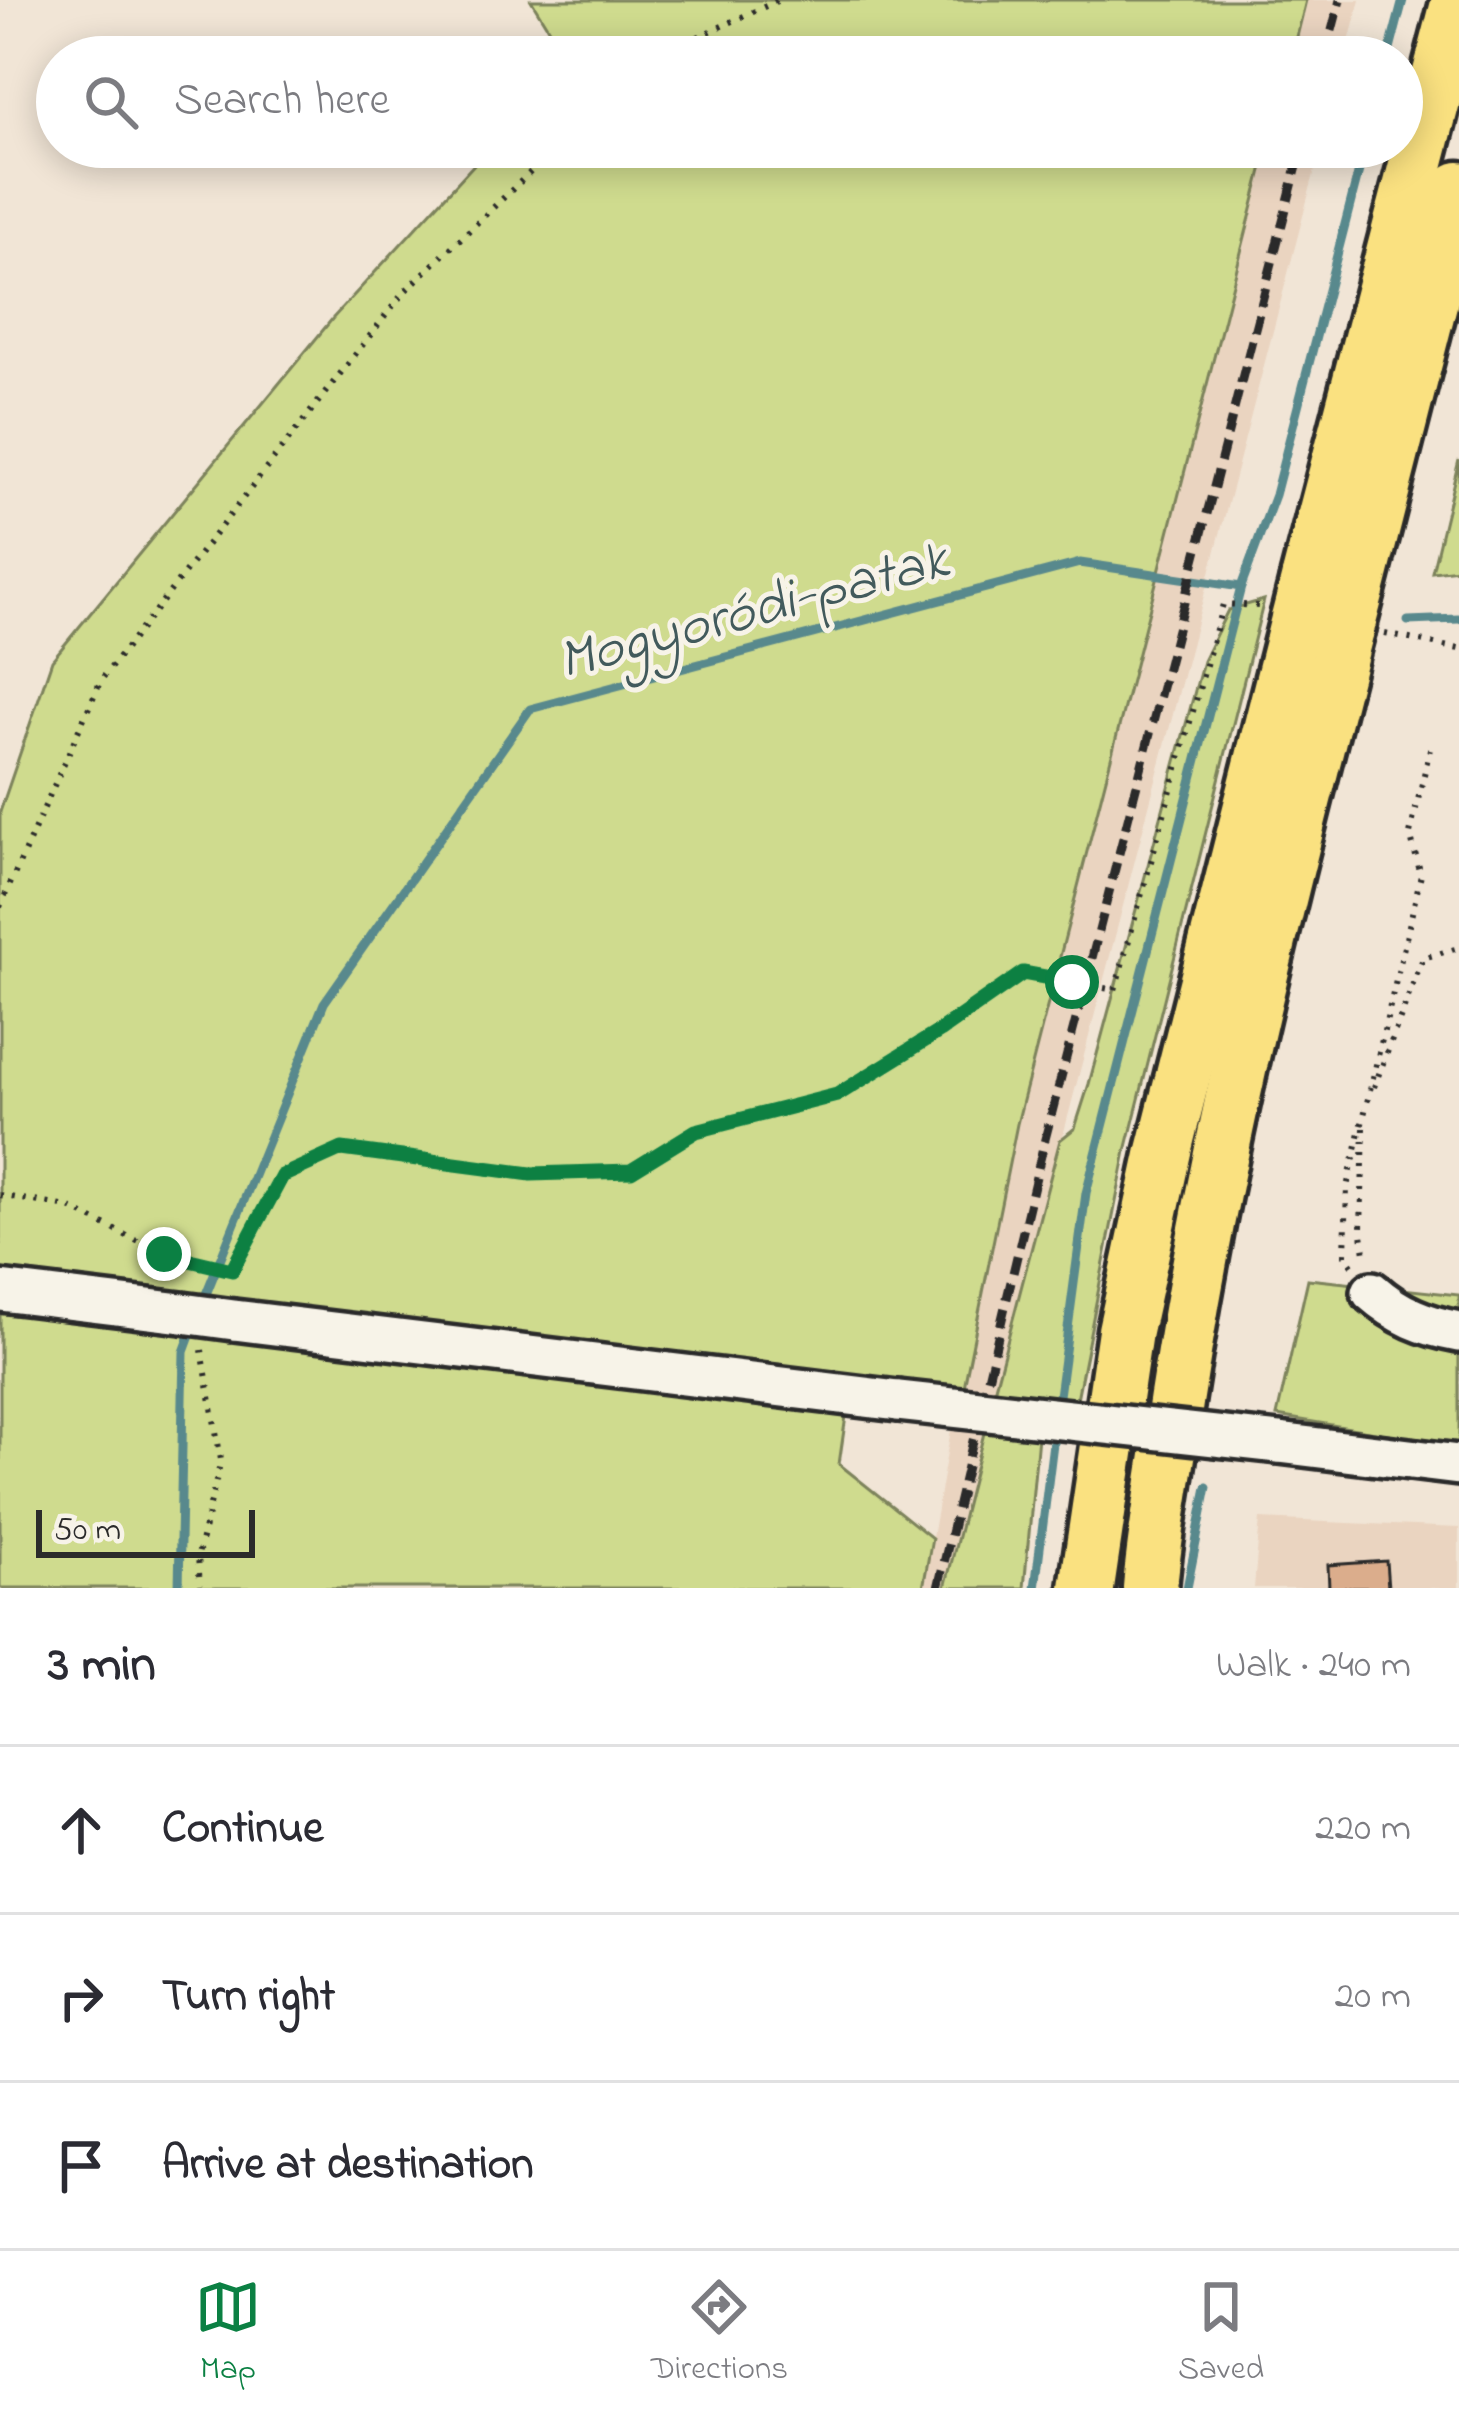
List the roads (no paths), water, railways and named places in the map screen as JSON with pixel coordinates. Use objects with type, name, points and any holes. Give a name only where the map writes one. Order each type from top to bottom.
[{"type":"highway","points":[[1423,165],[1459,0]]},
{"type":"highway","points":[[1150,1588],[1186,1327],[1261,967],[1326,609],[1422,168]]},
{"type":"highway","points":[[1087,1588],[1125,1331],[1164,1150],[1326,609],[1459,189]]},
{"type":"street","points":[[0,1291],[206,1324],[1459,1465]]},
{"type":"street","points":[[1372,1292],[1411,1319],[1459,1332]]},
{"type":"waterway","points":[[1394,36],[1403,0]]},
{"type":"waterway","points":[[1057,1411],[1086,1193],[1241,587],[1275,495],[1360,168]]},
{"type":"waterway","name":"Mogyoródi-patak","points":[[202,1304],[324,1003],[530,709],[1080,563],[1241,587]]},
{"type":"waterway","name":"Mogyoródi-patak","points":[[1408,621],[1459,619]]},
{"type":"waterway","name":"Mogyoródi-patak","points":[[179,1588],[184,1352],[194,1325]]},
{"type":"waterway","points":[[1035,1588],[1055,1427]]},
{"type":"waterway","points":[[1187,1588],[1207,1487]]},
{"type":"railway","points":[[1331,36],[1340,0]]},
{"type":"railway","points":[[938,1588],[1044,1143],[1297,168]]}]
